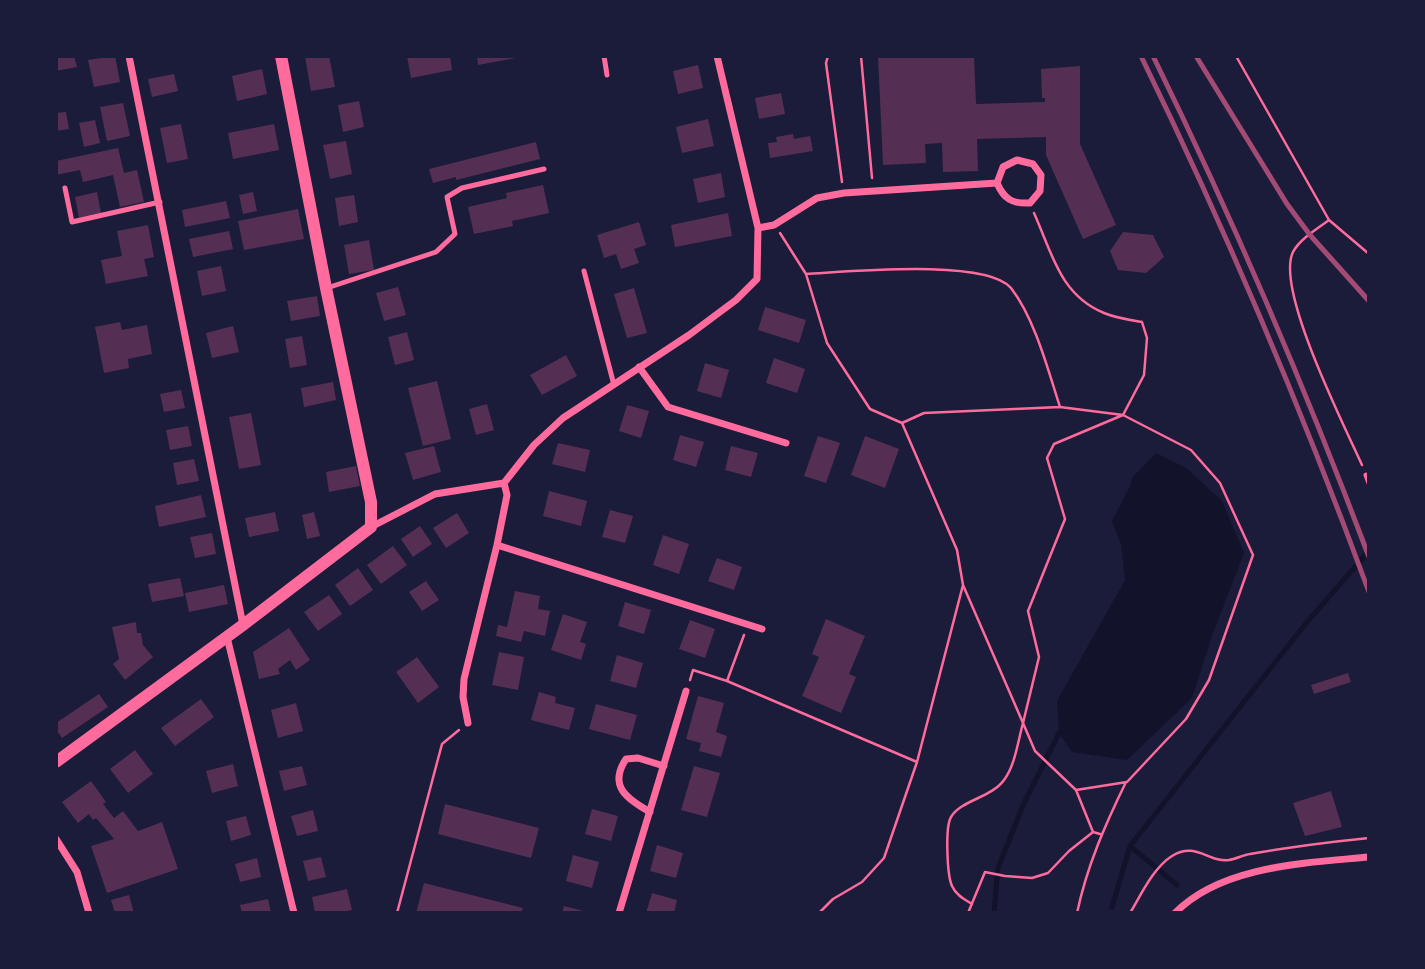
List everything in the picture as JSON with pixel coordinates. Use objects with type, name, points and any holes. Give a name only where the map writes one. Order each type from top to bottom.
[{"type":"street","points":[[129,56],[243,625]]},
{"type":"street","points":[[281,56],[371,502],[371,527]]},
{"type":"street","points":[[56,762],[371,527],[435,494],[504,483],[534,444],[563,418],[689,335],[736,300],[757,278],[758,228],[717,56]]},
{"type":"street","points":[[1017,160],[1033,164],[1041,175],[1040,191],[1030,203],[1016,204],[1003,196],[997,183],[1003,167],[1017,160]]},
{"type":"street","points":[[758,228],[774,225],[817,198],[844,192],[997,183]]},
{"type":"street","points":[[639,367],[668,407],[786,443]]},
{"type":"street","points":[[468,723],[463,697],[464,679],[497,545],[507,495],[504,483]]},
{"type":"street","points":[[497,545],[762,629]]},
{"type":"street","points":[[227,637],[294,913]]},
{"type":"street","points":[[619,913],[686,691]]},
{"type":"street","points":[[650,812],[628,799],[618,782],[620,768],[626,759],[638,758],[664,766]]},
{"type":"street","points":[[56,839],[78,873],[89,913]]},
{"type":"street","points":[[1175,913],[1203,892],[1238,877],[1277,867],[1369,857]]},
{"type":"lane","points":[[604,56],[607,75]]},
{"type":"lane","points":[[326,288],[436,252],[455,234],[447,197],[462,188],[544,169]]},
{"type":"lane","points":[[65,188],[72,222],[160,202]]},
{"type":"lane","points":[[584,271],[614,385]]},
{"type":"lane","points":[[1366,475],[1369,483]]},
{"type":"path","points":[[828,56],[826,63],[844,192]]},
{"type":"path","points":[[861,56],[874,191]]},
{"type":"path","points":[[1236,56],[1329,220],[1369,254]]},
{"type":"path","points":[[972,904],[957,895],[951,885],[947,833],[951,817],[958,809],[996,790],[1007,777],[1023,723],[1039,657],[1028,611],[1066,519],[1047,458],[1054,444],[1123,415],[1144,375],[1147,338],[1142,322],[1106,314],[1083,302],[1066,286],[1030,203]]},
{"type":"path","points":[[1329,220],[1293,251],[1289,273],[1298,317],[1366,475]]},
{"type":"path","points":[[774,225],[806,274],[827,344],[870,409],[902,423],[957,550],[963,585],[1035,751],[1076,790],[1093,832]]},
{"type":"path","points":[[806,274],[932,269],[987,274],[1010,287],[1035,331],[1060,407]]},
{"type":"path","points":[[902,423],[924,413],[1060,407],[1123,415],[1191,450],[1220,483],[1253,555],[1209,680],[1186,719],[1127,782],[1100,834],[1077,913]]},
{"type":"path","points":[[819,913],[834,899],[862,882],[884,858],[917,762],[963,585]]},
{"type":"path","points":[[727,681],[748,624]]},
{"type":"path","points":[[686,691],[694,670],[727,681],[917,762]]},
{"type":"path","points":[[397,913],[442,744],[468,723]]},
{"type":"path","points":[[1076,790],[1127,782]]},
{"type":"path","points":[[1093,832],[1100,834]]},
{"type":"path","points":[[968,913],[985,872],[1005,877],[1032,878],[1048,873],[1069,851],[1093,832]]},
{"type":"path","points":[[1130,913],[1153,876],[1172,856],[1198,850],[1226,861],[1246,855],[1369,838]]},
{"type":"shaded area","points":[[1156,453],[1186,468],[1222,501],[1244,553],[1213,633],[1192,698],[1127,760],[1072,752],[1059,733],[1057,701],[1125,580],[1121,544],[1112,521],[1132,478]]},
{"type":"building","points":[[56,56],[74,56],[77,67],[56,71]]},
{"type":"building","points":[[115,56],[120,82],[94,87],[88,60]]},
{"type":"building","points":[[329,56],[335,87],[311,91],[305,57]]},
{"type":"building","points":[[407,56],[450,56],[452,70],[411,78]]},
{"type":"building","points":[[477,56],[521,56],[521,57],[478,65]]},
{"type":"building","points":[[878,56],[974,56],[976,104],[1045,102],[1045,98],[1042,98],[1041,69],[1080,66],[1080,144],[1116,225],[1083,239],[1046,155],[1046,137],[977,139],[978,171],[943,172],[942,143],[925,144],[926,163],[883,165]]},
{"type":"building","points":[[698,65],[703,88],[678,94],[673,71]]},
{"type":"building","points":[[262,69],[267,94],[237,101],[232,76]]},
{"type":"building","points":[[174,74],[178,91],[152,97],[148,79]]},
{"type":"building","points":[[781,93],[785,114],[759,119],[755,98]]},
{"type":"building","points":[[359,101],[364,127],[343,132],[338,105]]},
{"type":"building","points":[[123,103],[130,136],[107,141],[100,107]]},
{"type":"building","points":[[66,112],[69,129],[56,131],[56,113]]},
{"type":"building","points":[[708,119],[714,146],[682,153],[676,127]]},
{"type":"building","points":[[95,120],[100,143],[84,147],[79,123]]},
{"type":"building","points":[[181,124],[188,159],[167,163],[160,128]]},
{"type":"building","points":[[274,124],[279,150],[233,159],[228,133]]},
{"type":"building","points":[[793,134],[794,139],[810,136],[813,151],[770,158],[768,143],[777,142],[776,137]]},
{"type":"building","points":[[346,141],[352,174],[330,179],[323,145]]},
{"type":"building","points":[[536,142],[540,159],[456,180],[456,177],[433,183],[429,169]]},
{"type":"building","points":[[118,148],[124,173],[137,170],[144,202],[120,207],[113,175],[83,182],[80,170],[56,175],[56,161]]},
{"type":"building","points":[[721,173],[725,197],[698,203],[693,179]]},
{"type":"building","points":[[543,185],[549,213],[512,221],[513,226],[474,234],[468,207],[507,198],[506,193]]},
{"type":"building","points":[[97,192],[101,213],[79,218],[75,197]]},
{"type":"building","points":[[253,192],[257,211],[243,214],[239,195]]},
{"type":"building","points":[[354,195],[358,222],[339,226],[335,198]]},
{"type":"building","points":[[226,201],[230,218],[185,227],[182,210]]},
{"type":"building","points":[[298,209],[304,239],[244,250],[238,221]]},
{"type":"building","points":[[728,213],[732,236],[675,247],[671,225]]},
{"type":"building","points":[[639,222],[646,245],[634,249],[639,263],[621,269],[616,254],[604,258],[597,235]]},
{"type":"building","points":[[148,225],[154,257],[144,259],[148,276],[106,284],[101,260],[122,256],[117,231]]},
{"type":"building","points":[[229,231],[233,249],[193,257],[189,239]]},
{"type":"building","points":[[1123,232],[1153,235],[1164,257],[1146,273],[1118,270],[1110,251]]},
{"type":"building","points":[[369,240],[374,270],[349,274],[344,245]]},
{"type":"building","points":[[221,266],[226,291],[202,296],[197,271]]},
{"type":"building","points":[[398,287],[406,315],[384,321],[376,293]]},
{"type":"building","points":[[634,288],[647,333],[627,338],[614,294]]},
{"type":"building","points":[[317,296],[320,316],[291,321],[287,301]]},
{"type":"building","points":[[765,307],[806,320],[799,343],[758,330]]},
{"type":"building","points":[[120,322],[122,330],[147,325],[152,354],[128,359],[129,368],[104,373],[95,327]]},
{"type":"building","points":[[233,326],[239,352],[212,358],[206,333]]},
{"type":"building","points":[[407,332],[414,360],[395,365],[388,337]]},
{"type":"building","points":[[302,336],[307,365],[290,368],[285,339]]},
{"type":"building","points":[[566,355],[577,376],[542,395],[530,375]]},
{"type":"building","points":[[774,358],[805,369],[797,393],[766,383]]},
{"type":"building","points":[[705,363],[729,370],[721,398],[697,391]]},
{"type":"building","points":[[437,381],[451,439],[423,446],[408,388]]},
{"type":"building","points":[[333,382],[336,400],[304,407],[301,388]]},
{"type":"building","points":[[181,390],[185,408],[164,412],[160,394]]},
{"type":"building","points":[[487,404],[494,430],[476,435],[469,409]]},
{"type":"building","points":[[627,405],[649,411],[641,438],[619,431]]},
{"type":"building","points":[[251,413],[261,465],[239,469],[229,417]]},
{"type":"building","points":[[188,426],[192,446],[170,450],[166,430]]},
{"type":"building","points":[[680,435],[704,442],[696,467],[673,460]]},
{"type":"building","points":[[818,436],[840,443],[826,483],[804,476]]},
{"type":"building","points":[[865,436],[899,449],[885,488],[851,475]]},
{"type":"building","points":[[558,443],[590,450],[585,472],[552,464]]},
{"type":"building","points":[[434,446],[441,472],[413,480],[405,453]]},
{"type":"building","points":[[731,446],[758,453],[751,477],[725,470]]},
{"type":"building","points":[[194,459],[199,481],[177,485],[173,463]]},
{"type":"building","points":[[356,466],[360,486],[329,492],[326,472]]},
{"type":"building","points":[[549,491],[587,501],[581,526],[543,516]]},
{"type":"building","points":[[201,495],[206,517],[159,527],[155,506]]},
{"type":"building","points":[[610,510],[633,516],[625,543],[602,537]]},
{"type":"building","points":[[275,512],[279,531],[249,537],[245,518]]},
{"type":"building","points":[[314,512],[320,536],[307,539],[302,515]]},
{"type":"building","points":[[457,513],[469,533],[446,548],[433,528]]},
{"type":"building","points":[[420,526],[432,544],[413,557],[401,539]]},
{"type":"building","points":[[212,533],[216,554],[195,558],[190,537]]},
{"type":"building","points":[[663,535],[689,544],[679,574],[653,565]]},
{"type":"building","points":[[393,546],[407,565],[381,584],[367,565]]},
{"type":"building","points":[[717,558],[742,567],[734,590],[708,581]]},
{"type":"building","points":[[358,568],[373,590],[350,606],[335,585]]},
{"type":"building","points":[[180,578],[184,596],[152,602],[148,584]]},
{"type":"building","points":[[426,581],[439,600],[422,611],[409,592]]},
{"type":"building","points":[[224,585],[228,604],[189,612],[185,593]]},
{"type":"building","points":[[515,591],[540,596],[538,609],[550,611],[545,636],[524,631],[521,642],[496,636],[498,625],[507,627]]},
{"type":"building","points":[[329,595],[342,614],[318,631],[304,612]]},
{"type":"building","points":[[625,602],[651,610],[644,634],[618,626]]},
{"type":"building","points":[[563,614],[587,622],[580,642],[586,644],[581,660],[551,650]]},
{"type":"building","points":[[826,619],[865,636],[849,674],[856,677],[841,713],[802,696],[819,657],[812,654]]},
{"type":"building","points":[[690,620],[715,629],[705,658],[679,649]]},
{"type":"building","points":[[136,622],[137,633],[141,633],[143,645],[153,657],[125,680],[113,664],[119,659],[112,627]]},
{"type":"building","points":[[289,628],[310,660],[296,670],[290,660],[278,669],[280,674],[259,679],[253,652]]},
{"type":"building","points":[[499,652],[524,657],[518,690],[492,685]]},
{"type":"building","points":[[617,655],[643,663],[636,688],[610,681]]},
{"type":"building","points":[[417,657],[439,687],[418,703],[396,672]]},
{"type":"building","points":[[1348,673],[1351,682],[1314,694],[1311,685]]},
{"type":"building","points":[[539,692],[556,697],[555,703],[575,708],[569,730],[531,720]]},
{"type":"building","points":[[99,694],[108,707],[62,738],[56,729],[56,723]]},
{"type":"building","points":[[698,696],[724,703],[716,732],[727,736],[721,757],[699,751],[701,743],[686,739]]},
{"type":"building","points":[[201,699],[214,717],[175,746],[161,728]]},
{"type":"building","points":[[296,703],[303,731],[278,738],[271,710]]},
{"type":"building","points":[[596,704],[637,715],[630,740],[589,729]]},
{"type":"building","points":[[135,750],[153,774],[128,793],[110,769]]},
{"type":"building","points":[[233,764],[238,786],[212,793],[206,771]]},
{"type":"building","points":[[302,766],[307,785],[284,791],[279,771]]},
{"type":"building","points":[[694,766],[720,773],[707,817],[681,810]]},
{"type":"building","points":[[91,781],[114,818],[123,811],[138,831],[162,822],[178,869],[107,893],[91,846],[114,839],[96,818],[93,820],[89,814],[78,823],[62,802]]},
{"type":"building","points":[[1331,791],[1342,827],[1305,836],[1293,803]]},
{"type":"building","points":[[445,804],[539,828],[531,858],[438,834]]},
{"type":"building","points":[[592,809],[618,816],[611,841],[585,834]]},
{"type":"building","points":[[313,810],[318,831],[297,836],[291,816]]},
{"type":"building","points":[[246,816],[251,835],[231,841],[226,821]]},
{"type":"building","points":[[657,845],[683,853],[676,878],[650,871]]},
{"type":"building","points":[[573,855],[599,862],[592,888],[566,881]]},
{"type":"building","points":[[321,857],[326,877],[308,881],[303,861]]},
{"type":"building","points":[[257,858],[261,877],[240,882],[235,864]]},
{"type":"building","points":[[424,883],[523,908],[521,913],[416,913]]},
{"type":"building","points":[[347,889],[352,910],[315,913],[312,897]]},
{"type":"building","points":[[652,893],[677,900],[674,913],[646,913]]},
{"type":"building","points":[[129,895],[134,913],[115,913],[111,900]]},
{"type":"building","points":[[268,899],[271,913],[242,913],[240,905]]},
{"type":"building","points":[[564,906],[587,912],[587,913],[562,913]]},
{"type":"waterway","points":[[1177,885],[1130,846],[1307,622],[1369,551]]},
{"type":"waterway","points":[[994,913],[998,868],[1024,803],[1059,733]]},
{"type":"waterway","points":[[1112,907],[1130,846]]},
{"type":"railway","points":[[1141,56],[1262,321],[1369,592]]},
{"type":"railway","points":[[1153,56],[1212,179],[1267,304],[1369,557]]},
{"type":"railway","points":[[1196,56],[1287,204],[1310,235],[1369,301]]}]
